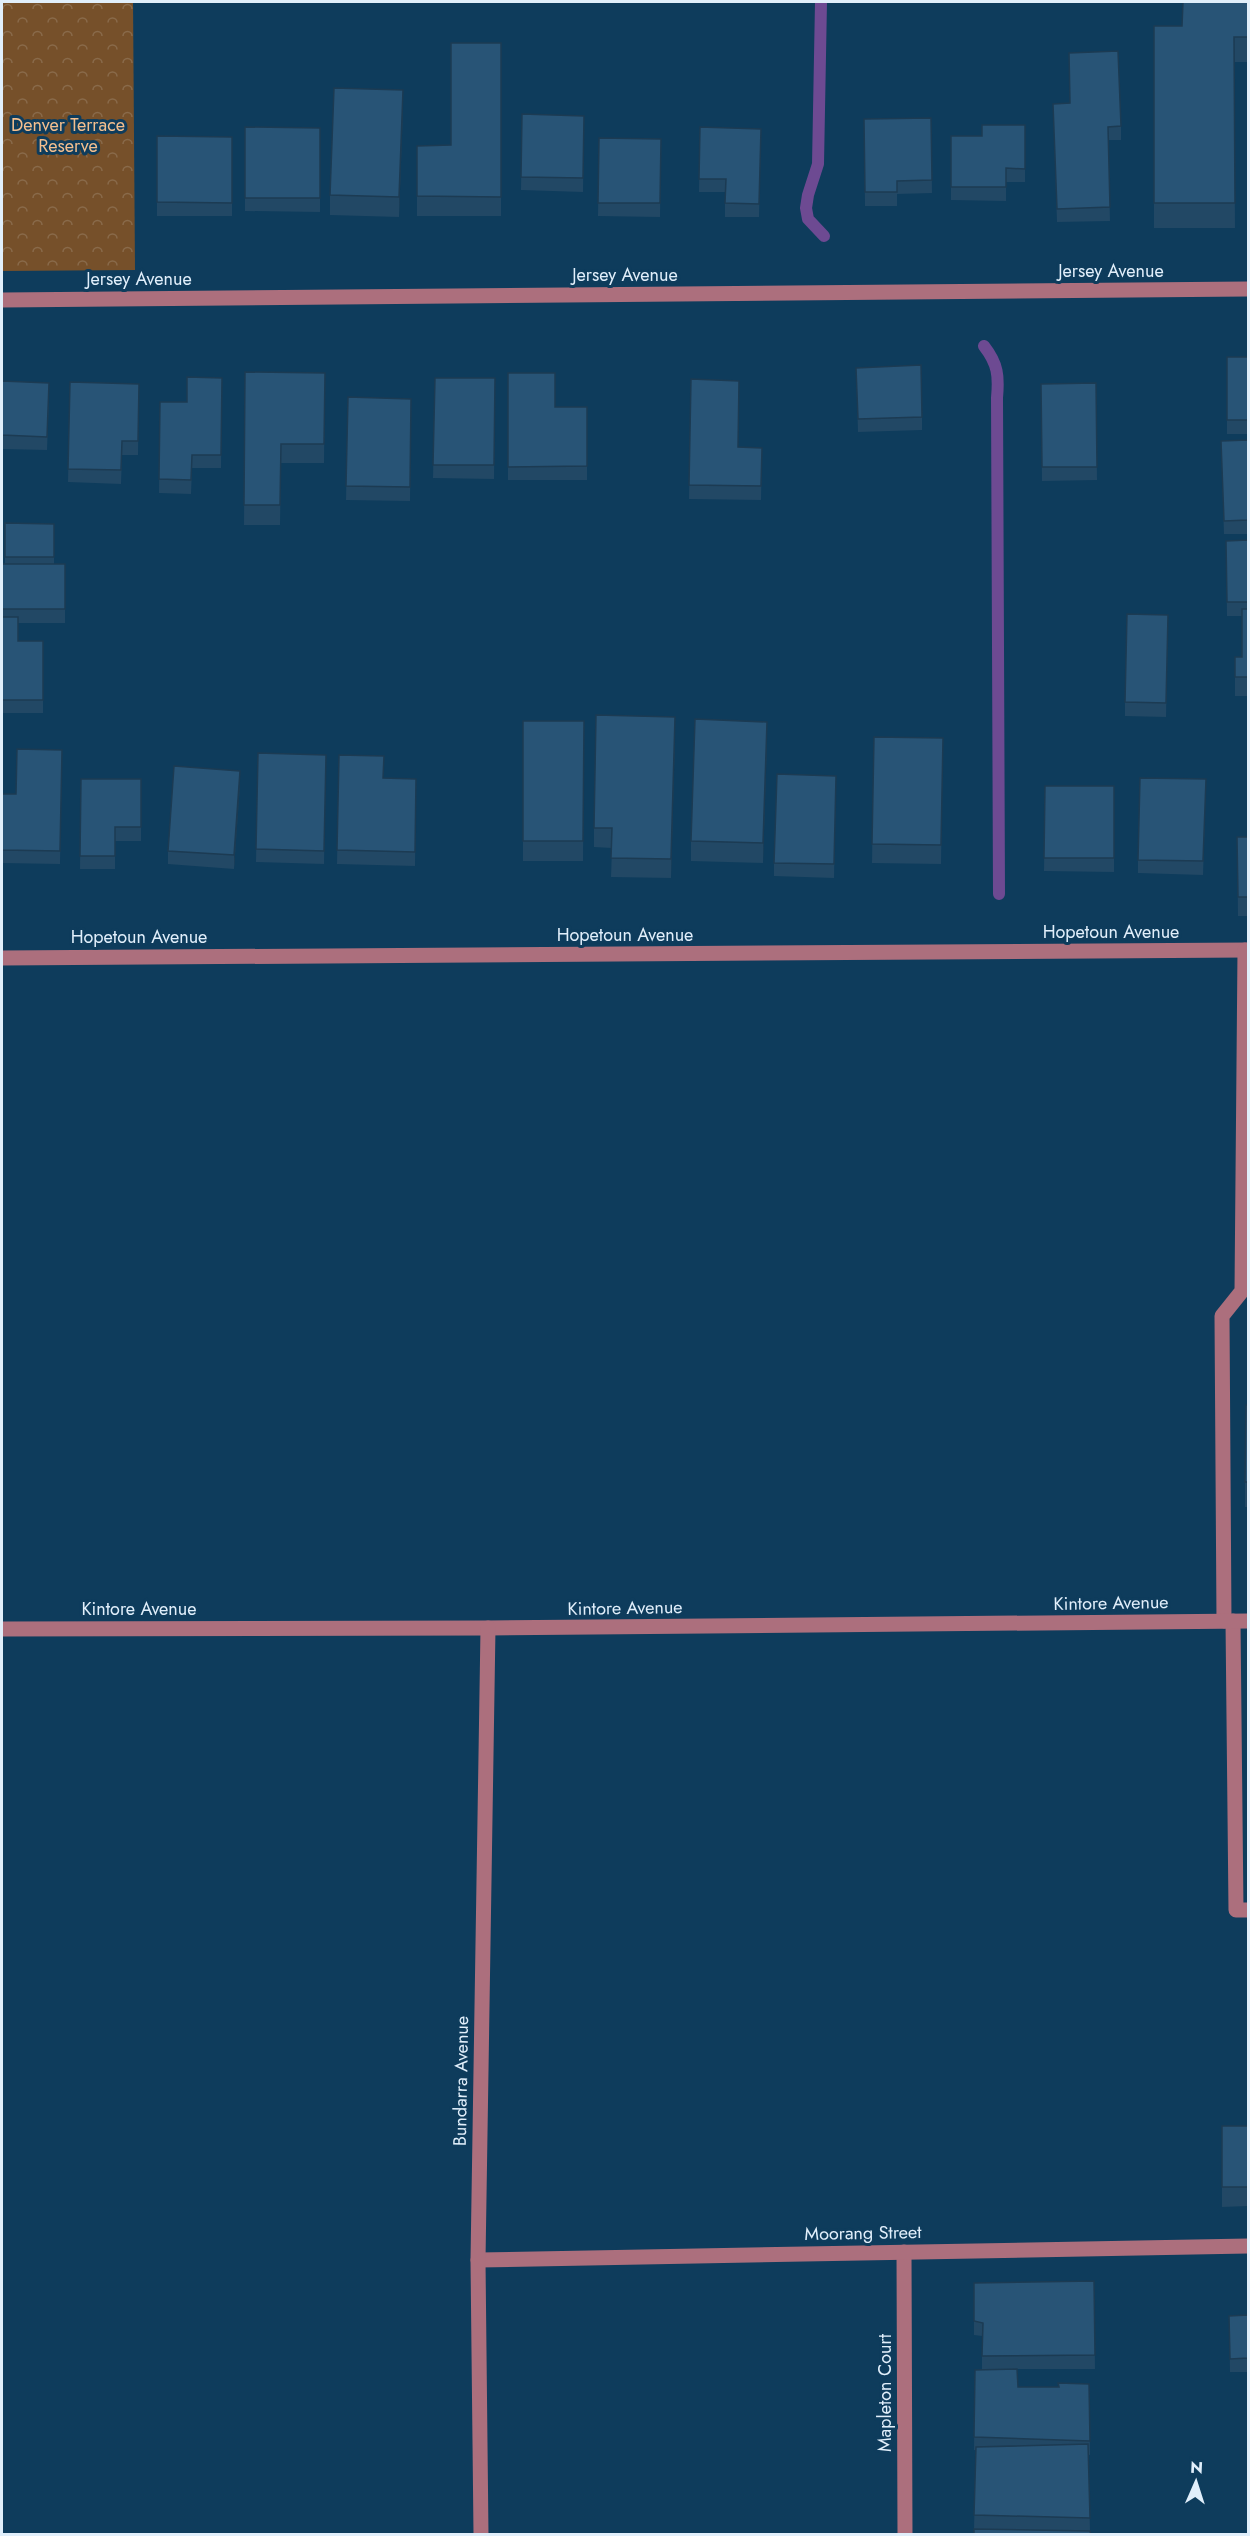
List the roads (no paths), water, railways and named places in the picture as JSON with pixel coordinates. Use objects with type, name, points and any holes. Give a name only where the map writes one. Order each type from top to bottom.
[{"type":"street","name":"Jersey Avenue","points":[[2,300],[1248,289]]},
{"type":"street","name":"Hopetoun Avenue","points":[[2,958],[1247,950]]},
{"type":"street","points":[[1247,950],[1242,1291],[1222,1316],[1235,1621],[1236,1910],[1248,1910]]},
{"type":"street","name":"Kintore Avenue","points":[[2,1629],[488,1628],[1235,1621]]},
{"type":"street","name":"Bundarra Avenue","points":[[482,2535],[478,2260],[488,1628]]},
{"type":"street","name":"Moorang Street","points":[[478,2260],[1248,2246]]},
{"type":"street","name":"Mapleton Court","points":[[904,2252],[905,2535]]},
{"type":"waterway","points":[[821,2],[818,164],[806,208],[808,219],[824,236]]},
{"type":"waterway","points":[[984,346],[995,365],[998,383],[999,894]]},
{"type":"park label","name":"Denver Terrace Reserve","points":[[68,135]]}]
